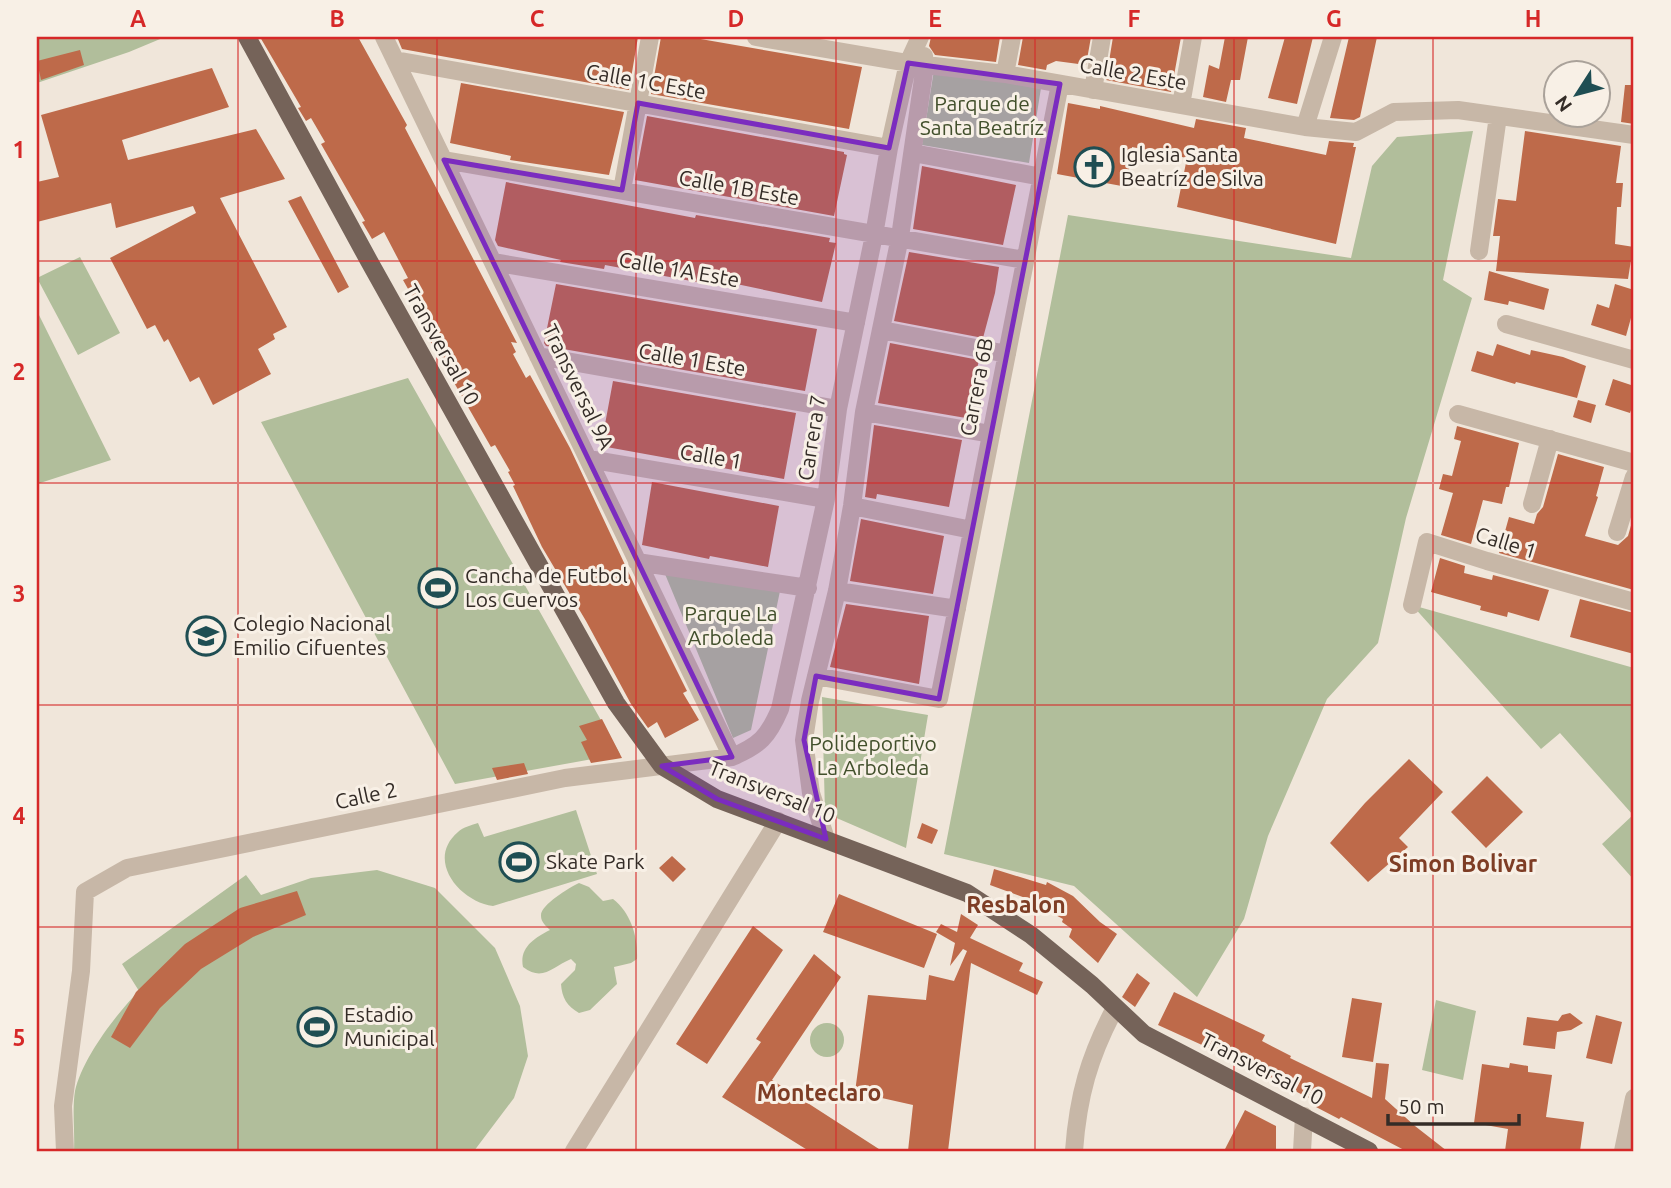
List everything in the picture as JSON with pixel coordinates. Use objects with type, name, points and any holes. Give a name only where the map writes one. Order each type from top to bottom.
[{"type":"main road","name":"Transversal 10","points":[[247,37],[616,703],[662,765],[717,799],[967,893],[1031,935],[1092,985],[1144,1034],[1369,1151]]},
{"type":"street","name":"Transversal 9A","points":[[384,37],[732,757]]},
{"type":"street","points":[[622,190],[650,37]]},
{"type":"street","name":"Calle 2 Este","points":[[756,37],[917,64],[1005,74],[1305,127],[1356,132],[1394,112],[1458,110],[1634,135]]},
{"type":"street","name":"Carrera 7","points":[[826,839],[811,793],[804,740],[837,590],[852,506],[864,412],[900,237],[913,153],[920,37]]},
{"type":"street","points":[[1005,74],[1012,37]]},
{"type":"street","points":[[1093,90],[1102,37]]},
{"type":"street","points":[[1181,105],[1193,37]]},
{"type":"street","points":[[1305,127],[1333,37]]},
{"type":"street","name":"Calle 1C Este","points":[[395,60],[889,148]]},
{"type":"street","name":"Carrera 7","points":[[662,765],[732,757],[752,749],[763,741],[776,718],[808,588],[826,499],[838,409],[889,148],[917,64]]},
{"type":"street","name":"Carrera 6B","points":[[816,676],[939,699],[1060,84]]},
{"type":"street","points":[[1479,251],[1498,116]]},
{"type":"street","points":[[913,153],[1041,177]]},
{"type":"street","name":"Calle 1B Este","points":[[444,160],[1025,260]]},
{"type":"street","name":"Calle 1A Este","points":[[493,262],[856,323]]},
{"type":"street","points":[[1507,324],[1634,360]]},
{"type":"street","points":[[882,330],[1007,354]]},
{"type":"street","name":"Calle 1 Este","points":[[538,356],[838,409]]},
{"type":"street","points":[[864,412],[991,434]]},
{"type":"street","points":[[1458,414],[1634,463]]},
{"type":"street","points":[[1532,504],[1549,439]]},
{"type":"street","name":"Calle 1","points":[[588,459],[826,499]]},
{"type":"street","points":[[1617,532],[1634,477]]},
{"type":"street","points":[[852,506],[972,530]]},
{"type":"street","name":"Calle 1","points":[[1412,605],[1427,542],[1634,602]]},
{"type":"street","points":[[637,562],[808,588]]},
{"type":"street","points":[[837,590],[957,609]]},
{"type":"street","name":"Calle 2","points":[[65,1151],[63,1106],[81,971],[85,892],[127,868],[565,778],[662,765]]},
{"type":"street","points":[[574,1151],[778,821]]},
{"type":"street","points":[[1074,1151],[1084,1082],[1096,1043],[1115,1008]]},
{"type":"street","points":[[1623,1151],[1634,1103]]},
{"type":"street","points":[[1302,1151],[1304,1116]]},
{"type":"highlighted area","points":[[908,63],[1060,84],[939,699],[816,676],[804,740],[826,839],[717,799],[662,766],[732,757],[444,160],[622,190],[638,103],[889,148]]},
{"type":"green space","points":[[37,37],[165,37],[37,83]]},
{"type":"green space","name":"Parque de Santa Beatríz","points":[[934,70],[1041,88],[1029,163],[922,145]]},
{"type":"green space","points":[[1473,131],[1443,280],[1472,298],[1406,518],[1378,643],[1327,699],[1268,836],[1244,919],[1197,997],[1074,886],[944,854],[1068,215],[1351,258],[1372,166],[1397,137]]},
{"type":"green space","points":[[80,257],[120,333],[78,355],[37,278]]},
{"type":"green space","points":[[37,311],[111,460],[37,484]]},
{"type":"green space","name":"Cancha de Futbol Los Cuervos","points":[[408,378],[620,754],[455,784],[261,422]]},
{"type":"green space","name":"Parque La Arboleda","points":[[665,574],[780,591],[751,730],[733,738]]},
{"type":"green space","points":[[1412,605],[1634,668],[1634,880],[1602,844],[1633,815],[1560,733],[1541,749]]},
{"type":"green space","name":"Polideportivo La Arboleda","points":[[822,697],[928,715],[906,848],[825,813]]},
{"type":"green space","name":"Skate Park","points":[[576,810],[597,874],[493,906],[469,897],[451,878],[445,855],[449,843],[462,829],[478,823],[484,837]]},
{"type":"green space","name":"Estadio Municipal","points":[[377,870],[435,888],[495,948],[520,1006],[528,1056],[514,1098],[474,1151],[74,1151],[74,1098],[79,1078],[101,1038],[139,991],[122,964],[246,875],[261,895],[311,878]]},
{"type":"green space","points":[[579,883],[589,887],[603,901],[613,899],[624,911],[635,934],[637,959],[614,967],[617,984],[590,1010],[579,1013],[566,1001],[561,984],[575,970],[576,964],[571,959],[542,973],[523,967],[522,960],[529,944],[550,930],[541,918],[545,907]]},
{"type":"green space","points":[[1436,1000],[1476,1011],[1463,1080],[1422,1070]]},
{"type":"green space","points":[[827,1023],[839,1028],[844,1040],[839,1052],[827,1057],[815,1052],[810,1040],[815,1028]]},
{"type":"building","points":[[260,37],[358,37],[407,125],[405,128],[517,343],[511,342],[516,352],[513,354],[526,378],[530,375],[570,448],[687,691],[683,693],[699,720],[665,738],[657,722],[648,728],[631,704],[542,547],[513,486],[515,485],[508,472],[510,471],[495,445],[491,447],[429,339],[434,335],[403,280],[408,278],[384,232],[372,239],[362,222],[365,221],[321,144],[325,142],[311,118],[306,121],[298,108],[301,107]]},
{"type":"building","points":[[397,37],[638,37],[629,90],[402,49]]},
{"type":"building","points":[[661,37],[689,37],[862,67],[849,129],[651,94]]},
{"type":"building","points":[[931,37],[1000,37],[996,62],[935,55],[929,46]]},
{"type":"building","points":[[1023,37],[1091,37],[1086,65],[1056,61],[1047,65],[1046,70],[1018,65]]},
{"type":"building","points":[[1113,37],[1181,37],[1171,92],[1106,80]]},
{"type":"building","points":[[1225,37],[1248,37],[1240,80],[1231,80],[1226,102],[1203,97],[1209,65],[1219,69]]},
{"type":"building","points":[[1285,37],[1313,37],[1297,104],[1268,98]]},
{"type":"building","points":[[1349,37],[1377,37],[1360,117],[1354,120],[1330,118]]},
{"type":"building","points":[[80,50],[84,65],[41,80],[37,61]]},
{"type":"building","points":[[212,68],[229,107],[122,140],[128,160],[256,129],[285,179],[220,198],[287,327],[273,334],[275,339],[258,349],[271,374],[213,405],[199,377],[190,382],[168,339],[164,342],[155,325],[147,329],[110,258],[196,213],[193,206],[116,228],[111,203],[37,222],[37,182],[59,177],[41,115]]},
{"type":"building","points":[[461,83],[624,112],[609,175],[510,160],[511,156],[450,143]]},
{"type":"building","points":[[1625,85],[1634,85],[1634,124],[1621,122]]},
{"type":"building","points":[[1068,103],[1100,109],[1100,106],[1194,128],[1196,119],[1246,128],[1244,138],[1326,155],[1329,141],[1354,143],[1353,147],[1356,147],[1336,244],[1177,207],[1187,158],[1132,147],[1127,187],[1057,174]]},
{"type":"building","points":[[647,116],[844,152],[847,155],[834,216],[635,180]]},
{"type":"building","points":[[1525,131],[1621,146],[1616,183],[1623,183],[1621,207],[1617,207],[1615,244],[1634,247],[1634,261],[1631,260],[1628,279],[1496,271],[1500,236],[1493,236],[1498,199],[1516,201]]},
{"type":"building","points":[[922,166],[1016,185],[1003,245],[913,229]]},
{"type":"building","points":[[506,182],[695,218],[696,215],[830,238],[829,242],[836,243],[822,302],[703,277],[702,283],[605,265],[604,269],[560,262],[561,260],[498,246],[495,240]]},
{"type":"building","points":[[301,196],[349,287],[338,293],[288,201]]},
{"type":"building","points":[[909,252],[999,267],[983,338],[894,321]]},
{"type":"building","points":[[1489,271],[1549,289],[1544,310],[1509,301],[1508,305],[1484,300]]},
{"type":"building","points":[[556,284],[817,329],[805,391],[546,346],[544,343]]},
{"type":"building","points":[[1615,284],[1634,290],[1634,307],[1626,336],[1591,325],[1597,304],[1609,308]]},
{"type":"building","points":[[890,343],[979,360],[966,418],[878,403]]},
{"type":"building","points":[[1497,344],[1530,355],[1531,350],[1563,357],[1586,366],[1577,398],[1471,371],[1477,351],[1493,356]]},
{"type":"building","points":[[1613,379],[1634,386],[1634,401],[1630,413],[1605,405]]},
{"type":"building","points":[[613,381],[796,413],[784,479],[601,446]]},
{"type":"building","points":[[1578,400],[1596,405],[1591,423],[1573,417]]},
{"type":"building","points":[[874,425],[962,440],[949,507],[877,494],[876,499],[865,497]]},
{"type":"building","points":[[1457,426],[1519,443],[1509,487],[1506,487],[1502,504],[1483,500],[1471,544],[1441,535],[1453,493],[1439,489],[1443,474],[1452,476],[1461,441],[1454,439]]},
{"type":"building","points":[[1558,454],[1604,467],[1596,496],[1598,497],[1585,536],[1618,545],[1628,536],[1634,515],[1634,590],[1499,553],[1509,517],[1534,524],[1543,507]]},
{"type":"building","points":[[652,482],[779,506],[768,567],[710,556],[709,559],[642,545]]},
{"type":"building","points":[[861,519],[944,536],[933,594],[850,581]]},
{"type":"building","points":[[1440,558],[1465,566],[1464,573],[1492,580],[1493,575],[1549,590],[1539,621],[1508,612],[1507,617],[1480,610],[1481,606],[1431,592]]},
{"type":"building","points":[[1580,599],[1634,613],[1634,654],[1570,637]]},
{"type":"building","points":[[846,604],[929,616],[919,684],[830,667]]},
{"type":"building","points":[[602,719],[622,758],[591,763],[581,742],[587,740],[579,726]]},
{"type":"building","points":[[1409,759],[1443,792],[1399,838],[1408,847],[1368,882],[1330,843]]},
{"type":"building","points":[[524,763],[528,774],[497,780],[492,768]]},
{"type":"building","points":[[1487,776],[1523,812],[1486,848],[1451,812]]},
{"type":"building","points":[[922,823],[938,830],[932,844],[917,838]]},
{"type":"building","points":[[672,856],[686,869],[673,882],[659,868]]},
{"type":"building","points":[[994,869],[1046,885],[1047,882],[1073,896],[1117,934],[1098,963],[1069,937],[1072,929],[1062,922],[1063,919],[1035,904],[1036,902],[990,885]]},
{"type":"building","points":[[297,891],[306,915],[253,937],[201,969],[160,1008],[130,1048],[111,1037],[136,992],[185,944],[240,908]]},
{"type":"building","points":[[839,894],[937,934],[924,968],[823,932]]},
{"type":"building","points":[[961,914],[978,925],[970,938],[1023,963],[1019,971],[1043,982],[1037,995],[971,963],[948,1151],[908,1151],[913,1105],[855,1092],[868,995],[926,1000],[929,975],[954,981],[967,951],[963,949],[950,966],[955,943],[936,932],[941,924],[957,932]]},
{"type":"building","points":[[753,926],[783,950],[707,1064],[676,1044]]},
{"type":"building","points":[[814,954],[841,977],[772,1080],[882,1151],[809,1151],[722,1097],[761,1042],[756,1039]]},
{"type":"building","points":[[1137,973],[1150,983],[1135,1007],[1122,997]]},
{"type":"building","points":[[1174,992],[1265,1035],[1262,1041],[1291,1056],[1290,1058],[1372,1098],[1376,1063],[1389,1064],[1385,1099],[1447,1151],[1406,1151],[1316,1107],[1318,1103],[1246,1065],[1158,1025]]},
{"type":"building","points":[[1352,998],[1382,1003],[1373,1062],[1342,1057]]},
{"type":"building","points":[[1570,1013],[1583,1023],[1571,1030],[1557,1032],[1555,1049],[1523,1045],[1527,1017],[1558,1021],[1562,1015]]},
{"type":"building","points":[[1596,1015],[1622,1022],[1612,1064],[1586,1058]]},
{"type":"building","points":[[1510,1063],[1528,1066],[1528,1072],[1552,1075],[1546,1117],[1584,1122],[1580,1151],[1505,1151],[1508,1129],[1474,1123],[1482,1064],[1509,1068]]},
{"type":"building","points":[[1245,1110],[1276,1126],[1276,1151],[1224,1151]]},
{"type":"place","name":"Iglesia Santa Beatríz de Silva","points":[[1094,167]]},
{"type":"place","name":"Cancha de Futbol Los Cuervos","points":[[438,588]]},
{"type":"place","name":"Colegio Nacional Emilio Cifuentes","points":[[206,636]]},
{"type":"place","name":"Skate Park","points":[[519,862]]},
{"type":"place","name":"Estadio Municipal","points":[[317,1027]]},
{"type":"district","name":"Simon Bolivar","points":[[1463,864]]},
{"type":"district","name":"Resbalon","points":[[1016,905]]},
{"type":"district","name":"Monteclaro","points":[[819,1093]]}]
